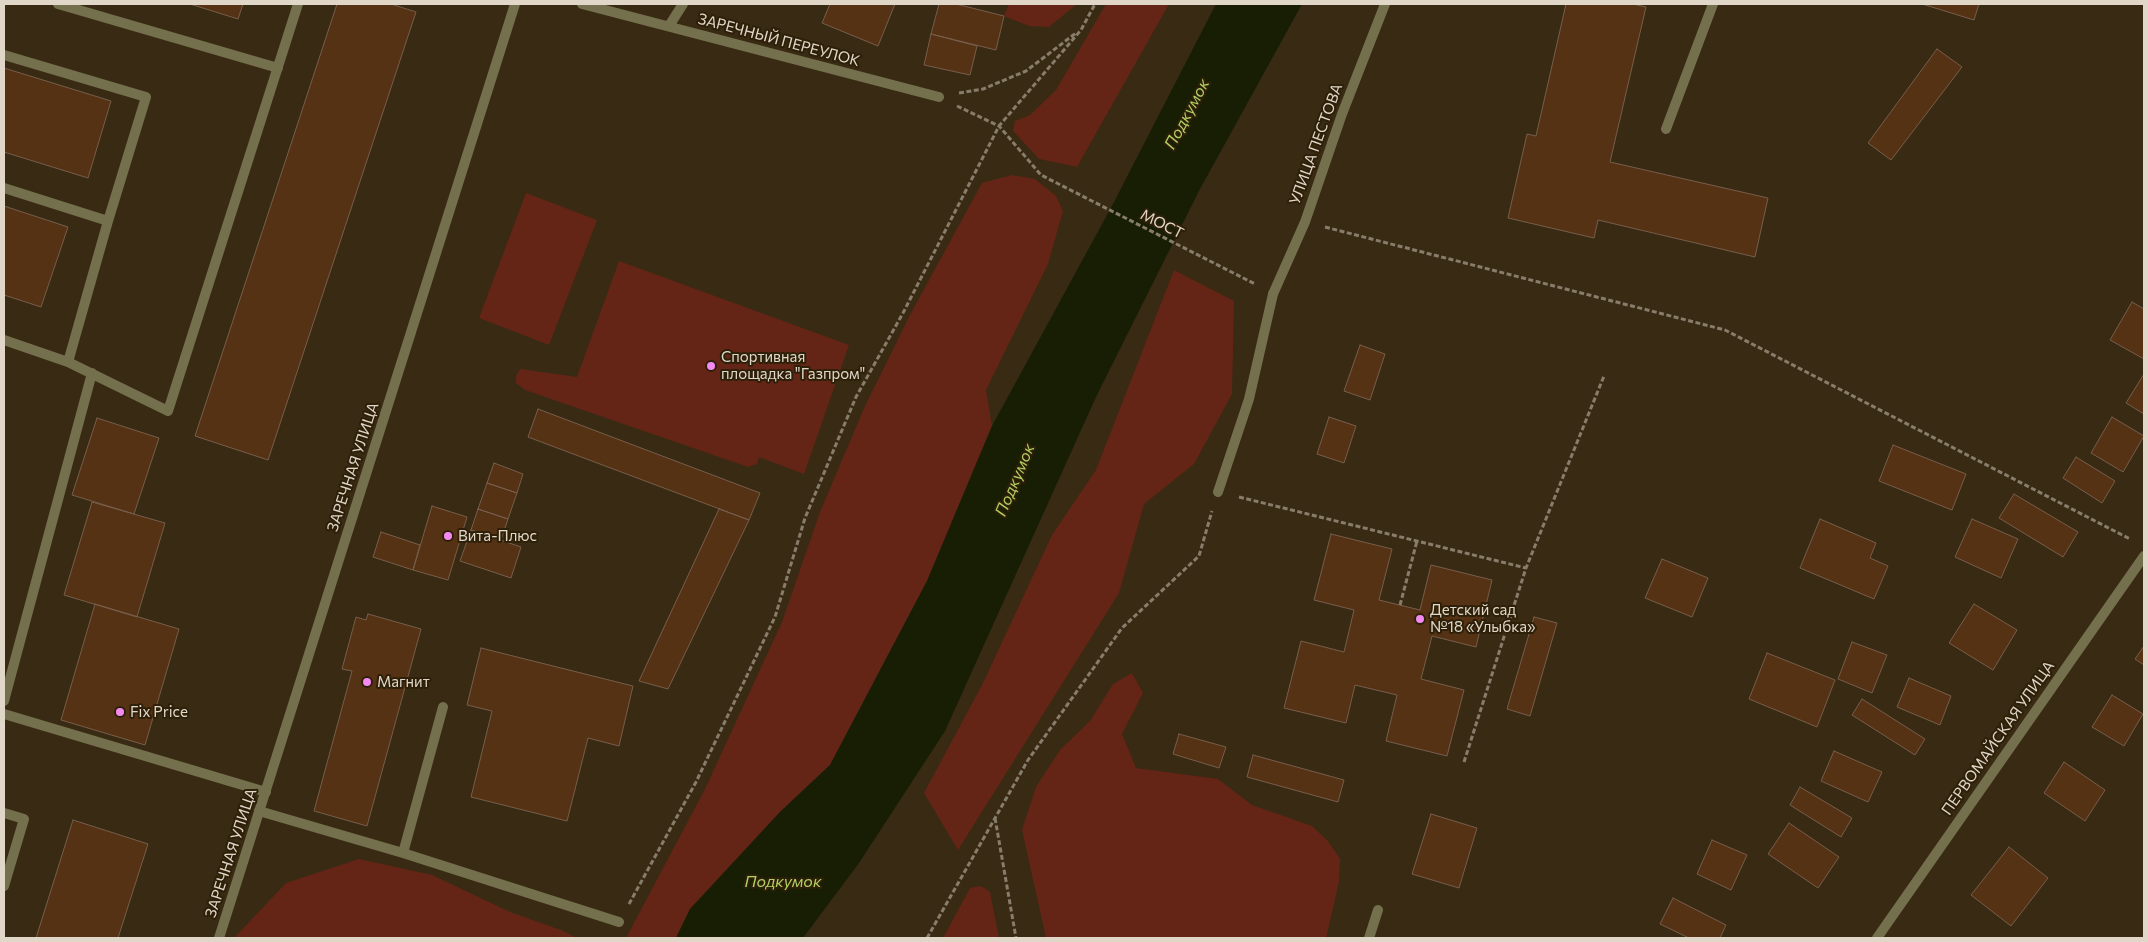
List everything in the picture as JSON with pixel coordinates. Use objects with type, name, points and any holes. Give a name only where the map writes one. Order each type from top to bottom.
[{"type":"street","points":[[58,4],[278,68]]},
{"type":"street","points":[[4,340],[68,362],[168,410],[298,4]]},
{"type":"street","name":"ЗАРЕЧНАЯ УЛИЦА","points":[[219,938],[515,4]]},
{"type":"street","name":"ЗАРЕЧНЫЙ ПЕРЕУЛОК","points":[[582,4],[938,97]]},
{"type":"street","points":[[669,26],[683,4]]},
{"type":"street","name":"УЛИЦА ПЕСТОВА","points":[[1218,492],[1249,398],[1272,294],[1305,222],[1342,114],[1385,4]]},
{"type":"street","points":[[1666,129],[1713,4]]},
{"type":"street","points":[[4,55],[146,97],[68,362]]},
{"type":"street","points":[[4,188],[108,221]]},
{"type":"street","points":[[4,700],[92,373]]},
{"type":"street","name":"ПЕРВОМАЙСКАЯ УЛИЦА","points":[[1877,938],[2144,556]]},
{"type":"street","points":[[403,853],[443,707]]},
{"type":"street","points":[[4,714],[266,792]]},
{"type":"street","points":[[259,811],[403,853],[619,922]]},
{"type":"street","points":[[4,813],[24,819],[4,886]]},
{"type":"street","points":[[1369,938],[1378,910]]},
{"type":"path","points":[[619,922],[696,782],[775,617],[804,518],[856,397],[904,313],[999,126],[1081,30],[1095,4]]},
{"type":"path","points":[[938,97],[983,89],[1026,71],[1081,30]]},
{"type":"path","points":[[938,97],[999,126]]},
{"type":"path","name":"МОСТ","points":[[999,126],[1041,175],[1272,294]]},
{"type":"path","points":[[1305,222],[1725,330],[2136,542]]},
{"type":"path","points":[[1464,762],[1526,568],[1604,376]]},
{"type":"path","points":[[927,938],[1028,760],[1122,628],[1199,556],[1218,492],[1526,568]]},
{"type":"path","points":[[1400,605],[1417,541]]},
{"type":"path","points":[[995,818],[1016,938]]},
{"type":"shaded area","points":[[1009,4],[1077,4],[1049,27],[1029,26],[1004,16]]},
{"type":"shaded area","points":[[1106,4],[1169,4],[1077,167],[1039,159],[1013,131],[1015,121],[1030,115],[1056,90]]},
{"type":"shaded area","points":[[1012,175],[1035,179],[1056,196],[1063,211],[1048,264],[986,390],[992,426],[927,581],[830,765],[780,812],[690,909],[676,938],[626,938],[705,789],[782,622],[820,512],[865,406],[911,313],[982,183]]},
{"type":"shaded area","points":[[526,193],[597,220],[549,345],[479,318]]},
{"type":"shaded area","name":"Спортивная площадка \"Газпром\"","points":[[619,261],[849,345],[804,474],[759,457],[757,464],[748,467],[525,390],[516,383],[516,376],[520,369],[577,377]]},
{"type":"shaded area","points":[[1174,270],[1234,301],[1232,394],[1194,464],[1144,504],[1119,593],[958,850],[924,793],[983,683],[1052,535],[1096,470]]},
{"type":"shaded area","points":[[1132,673],[1143,693],[1122,734],[1136,768],[1218,779],[1252,805],[1312,826],[1328,841],[1340,859],[1339,882],[1326,938],[1046,938],[1022,830],[1036,787],[1060,750],[1090,721],[1113,684]]},
{"type":"shaded area","points":[[359,859],[432,875],[510,912],[561,930],[577,938],[234,938],[286,883]]},
{"type":"shaded area","points":[[981,886],[990,892],[999,938],[943,938],[970,888]]},
{"type":"water","name":"Подкумок","points":[[1216,4],[1302,4],[1200,189],[1096,397],[945,731],[859,863],[803,938],[676,938],[690,909],[780,812],[830,765],[927,581],[992,426],[1113,204]]},
{"type":"building","points":[[190,4],[243,4],[238,19]]},
{"type":"building","points":[[337,4],[391,4],[416,12],[268,460],[195,436]]},
{"type":"building","points":[[830,4],[895,4],[878,46],[822,23]]},
{"type":"building","points":[[939,4],[956,4],[1004,16],[996,50],[931,34]]},
{"type":"building","points":[[1566,4],[1633,4],[1646,7],[1610,162],[1768,198],[1755,257],[1598,220],[1594,238],[1508,218],[1527,134],[1536,136]]},
{"type":"building","points":[[1922,4],[1979,4],[1974,20]]},
{"type":"building","points":[[931,34],[977,46],[970,75],[924,65]]},
{"type":"building","points":[[1937,49],[1962,67],[1891,160],[1868,143]]},
{"type":"building","points":[[4,68],[111,101],[88,178],[4,152]]},
{"type":"building","points":[[4,206],[68,227],[41,307],[4,295]]},
{"type":"building","points":[[2132,302],[2144,309],[2144,359],[2110,340]]},
{"type":"building","points":[[1360,345],[1385,354],[1370,400],[1344,391]]},
{"type":"building","points":[[2144,374],[2144,414],[2126,403]]},
{"type":"building","points":[[538,409],[760,493],[749,520],[528,437]]},
{"type":"building","points":[[1329,417],[1356,426],[1344,463],[1317,454]]},
{"type":"building","points":[[2112,417],[2144,436],[2123,472],[2091,453]]},
{"type":"building","points":[[97,418],[159,438],[134,514],[72,495]]},
{"type":"building","points":[[1893,445],[1966,474],[1952,510],[1879,481]]},
{"type":"building","points":[[2076,457],[2115,481],[2102,503],[2063,478]]},
{"type":"building","points":[[494,463],[523,474],[517,493],[487,483]]},
{"type":"building","points":[[487,483],[517,493],[508,519],[478,509]]},
{"type":"building","points":[[2014,494],[2078,532],[2063,557],[1999,518]]},
{"type":"building","points":[[92,502],[165,523],[137,617],[64,595]]},
{"type":"building","points":[[432,506],[467,517],[448,580],[413,570]]},
{"type":"building","points":[[478,509],[508,519],[501,540],[471,530]]},
{"type":"building","points":[[719,509],[749,520],[668,689],[639,681]]},
{"type":"building","points":[[1820,519],[1876,543],[1870,558],[1888,566],[1874,599],[1800,568]]},
{"type":"building","points":[[1972,519],[2018,539],[2001,578],[1955,557]]},
{"type":"building","points":[[471,530],[521,547],[511,578],[460,561]]},
{"type":"building","points":[[381,532],[420,545],[413,570],[373,557]]},
{"type":"building","points":[[1331,534],[1392,549],[1379,600],[1420,610],[1431,565],[1492,580],[1476,647],[1432,636],[1421,679],[1464,690],[1447,756],[1386,741],[1397,695],[1355,685],[1346,723],[1284,708],[1301,641],[1344,652],[1354,610],[1314,600]]},
{"type":"building","points":[[1662,559],[1708,578],[1692,617],[1645,598]]},
{"type":"building","points":[[95,604],[179,629],[145,745],[61,720]]},
{"type":"building","points":[[1974,604],[2017,630],[1993,670],[1949,643]]},
{"type":"building","points":[[368,614],[421,629],[367,826],[314,811],[352,671],[342,669],[356,617],[366,620]]},
{"type":"building","points":[[1534,617],[1557,623],[1530,716],[1507,709]]},
{"type":"building","points":[[1852,642],[1887,655],[1872,693],[1838,679]]},
{"type":"building","points":[[2144,646],[2144,665],[2135,659]]},
{"type":"building","points":[[481,648],[633,686],[619,746],[588,738],[567,821],[471,797],[492,711],[467,705]]},
{"type":"building","points":[[1767,653],[1835,680],[1817,727],[1749,699]]},
{"type":"building","points":[[1909,678],[1951,696],[1940,725],[1897,707]]},
{"type":"building","points":[[2112,695],[2143,714],[2124,746],[2092,727]]},
{"type":"building","points":[[1862,699],[1925,739],[1915,755],[1852,715]]},
{"type":"building","points":[[1179,734],[1226,747],[1219,768],[1173,754]]},
{"type":"building","points":[[1834,751],[1882,772],[1868,802],[1821,781]]},
{"type":"building","points":[[1253,755],[1344,780],[1338,802],[1247,777]]},
{"type":"building","points":[[2064,762],[2105,790],[2085,821],[2044,793]]},
{"type":"building","points":[[1800,787],[1852,818],[1841,837],[1790,805]]},
{"type":"building","points":[[1431,814],[1477,828],[1459,888],[1412,874]]},
{"type":"building","points":[[73,820],[148,844],[118,938],[36,938]]},
{"type":"building","points":[[1789,823],[1839,857],[1818,888],[1768,854]]},
{"type":"building","points":[[1712,840],[1747,855],[1731,890],[1697,874]]},
{"type":"building","points":[[2009,847],[2048,878],[2011,926],[1971,895]]},
{"type":"building","points":[[1673,898],[1726,925],[1720,938],[1689,938],[1660,924]]},
{"type":"place","name":"Спортивная площадка \"Газпром\"","points":[[711,366]]},
{"type":"place","name":"Вита-Плюс","points":[[448,536]]},
{"type":"place","name":"Детский сад №18 «Улыбка»","points":[[1420,619]]},
{"type":"place","name":"Магнит","points":[[367,682]]},
{"type":"place","name":"Fix Price","points":[[120,712]]}]
